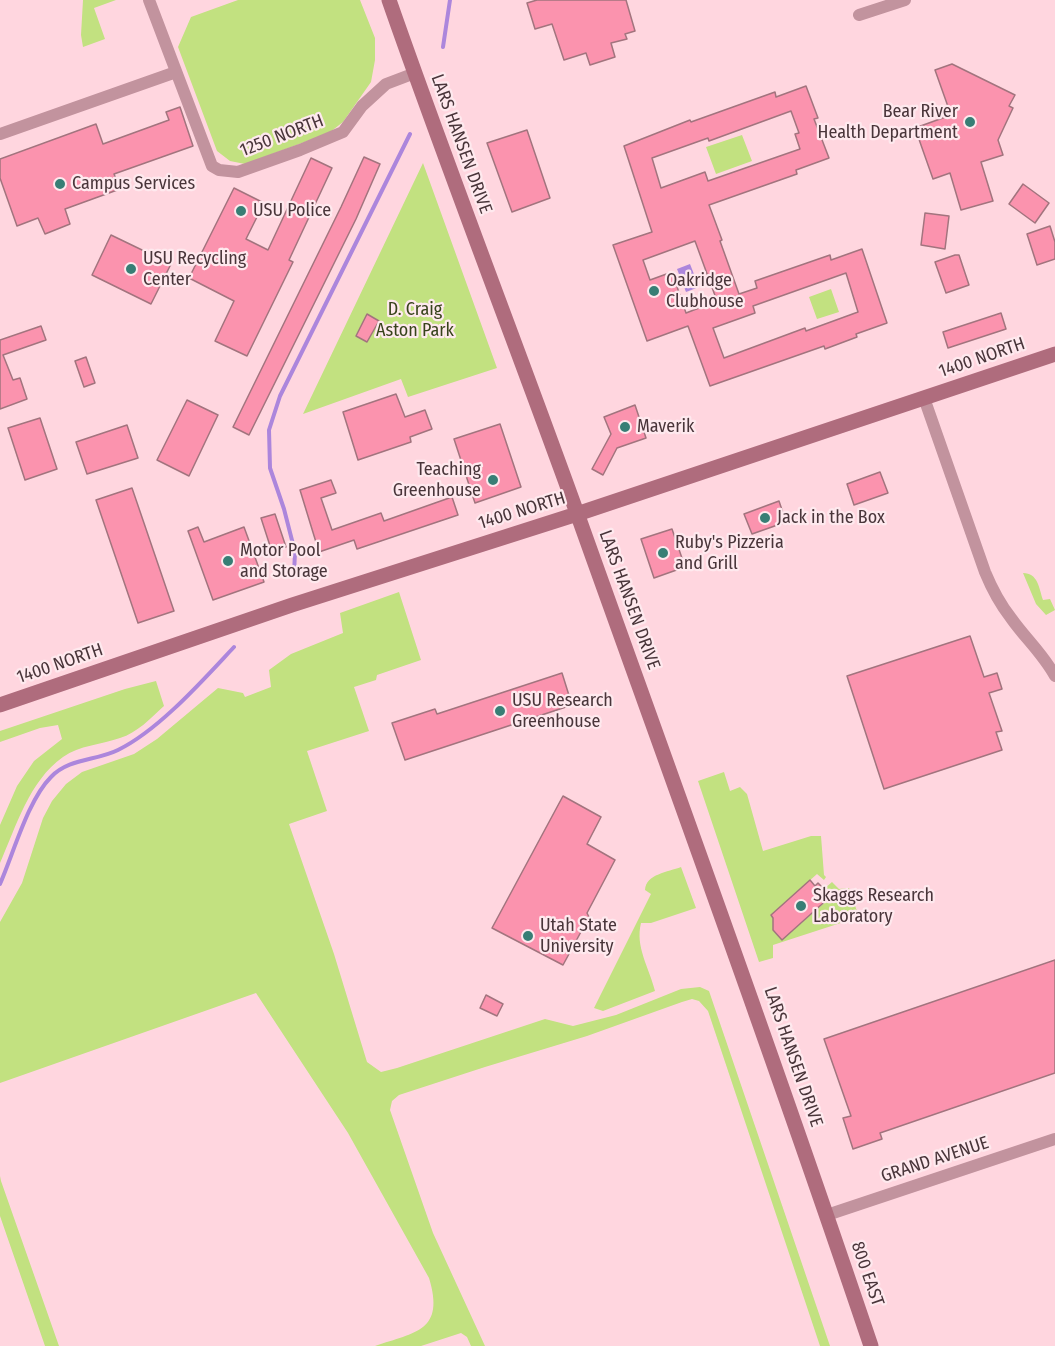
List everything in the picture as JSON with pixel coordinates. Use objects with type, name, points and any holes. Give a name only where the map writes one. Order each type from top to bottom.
[{"type":"main road","name":"LARS HANSEN DRIVE","points":[[389,0],[755,1006],[826,1215]]},
{"type":"main road","name":"1400 NORTH","points":[[0,705],[291,605],[577,514],[1055,354]]},
{"type":"main road","name":"800 EAST","points":[[826,1215],[871,1346]]},
{"type":"street","points":[[0,134],[176,72],[149,0]]},
{"type":"street","points":[[859,15],[879,4],[905,0]]},
{"type":"street","name":"1250 NORTH","points":[[176,72],[212,166],[219,170],[238,172],[343,132],[362,106],[386,84],[415,73]]},
{"type":"street","points":[[924,398],[985,572],[996,597],[1055,675]]},
{"type":"street","name":"GRAND AVENUE","points":[[826,1215],[1055,1139]]},
{"type":"green space","points":[[83,0],[116,0],[94,8],[105,39],[83,47],[81,35]]},
{"type":"green space","points":[[238,0],[360,0],[375,38],[375,60],[371,82],[343,122],[329,133],[245,164],[230,161],[217,151],[178,47],[191,17]]},
{"type":"green space","points":[[742,135],[752,161],[716,174],[706,147]]},
{"type":"green space","name":"D. Craig Aston Park","points":[[423,163],[497,368],[408,397],[401,379],[303,414]]},
{"type":"green space","points":[[831,289],[839,312],[817,319],[809,297]]},
{"type":"green space","points":[[1023,573],[1035,578],[1043,600],[1050,599],[1055,610],[1046,615],[1036,604]]},
{"type":"green space","points":[[399,592],[421,660],[377,675],[376,680],[354,687],[369,731],[307,751],[327,811],[289,824],[334,954],[367,1062],[381,1072],[545,1019],[573,1026],[616,1015],[681,989],[700,987],[709,991],[830,1346],[820,1346],[708,1011],[699,1001],[692,999],[682,1002],[587,1036],[399,1095],[392,1101],[390,1110],[433,1233],[485,1346],[471,1346],[467,1337],[461,1333],[421,1346],[375,1346],[414,1332],[430,1319],[433,1296],[429,1278],[348,1133],[256,993],[0,1083],[0,922],[22,883],[43,818],[52,801],[66,784],[82,772],[134,754],[157,739],[218,688],[243,693],[245,697],[271,687],[269,670],[291,654],[343,633],[340,613]]},
{"type":"green space","points":[[156,681],[164,706],[144,725],[126,736],[70,753],[51,767],[32,792],[0,863],[0,825],[17,786],[34,761],[62,739],[58,725],[40,728],[0,742],[0,731],[125,689]]},
{"type":"green space","points":[[724,772],[730,791],[740,787],[747,794],[763,851],[811,836],[821,836],[826,877],[824,880],[817,874],[771,915],[776,921],[773,923],[773,930],[782,940],[831,897],[824,889],[832,882],[839,889],[849,888],[859,917],[773,945],[773,958],[759,962],[698,781]]},
{"type":"green space","points":[[681,867],[696,908],[651,923],[641,923],[641,949],[655,991],[603,1011],[594,1008],[651,894],[645,890],[649,880],[658,874]]},
{"type":"green space","points":[[0,1176],[59,1346],[45,1346],[0,1216]]},
{"type":"shaded area","points":[[690,264],[699,287],[686,292],[677,269]]},
{"type":"building","points":[[537,0],[626,0],[635,31],[625,34],[627,39],[611,43],[615,57],[590,65],[586,53],[564,60],[552,24],[535,29],[527,3]]},
{"type":"building","name":"Bear River Health Department","points":[[952,64],[1015,95],[1009,106],[1013,108],[998,140],[1003,155],[981,162],[993,201],[961,210],[950,173],[933,179],[915,128],[951,115],[935,70]]},
{"type":"building","points":[[806,86],[818,118],[814,119],[829,158],[796,170],[797,174],[709,205],[739,294],[757,288],[755,281],[830,255],[831,260],[862,249],[887,323],[856,334],[857,337],[825,349],[824,346],[710,386],[688,326],[647,341],[613,245],[652,232],[624,146],[690,120],[691,122],[775,92],[776,97]],"holes":[[[791,111],[799,133],[795,134],[800,149],[708,181],[705,172],[661,188],[652,158],[708,138],[709,141]],[[695,241],[717,301],[686,313],[672,272],[650,280],[643,260]],[[846,273],[858,312],[806,331],[805,328],[724,358],[713,328],[755,313],[753,306]]]},
{"type":"building","name":"Campus Services","points":[[180,107],[193,146],[114,174],[120,189],[65,209],[70,224],[45,234],[38,218],[17,226],[0,178],[0,159],[96,124],[103,144],[169,120],[166,112]]},
{"type":"building","points":[[527,130],[550,198],[512,212],[487,143]]},
{"type":"building","points":[[364,157],[380,164],[356,219],[249,435],[233,427]]},
{"type":"building","points":[[311,158],[332,168],[289,260],[293,262],[247,356],[215,341],[234,301],[189,278],[234,188],[264,203],[246,239],[268,250]]},
{"type":"building","points":[[1023,184],[1049,203],[1035,223],[1009,204]]},
{"type":"building","points":[[925,213],[949,216],[945,249],[921,245]]},
{"type":"building","points":[[1050,226],[1055,242],[1055,259],[1037,265],[1027,234]]},
{"type":"building","name":"USU Recycling Center","points":[[111,235],[171,264],[151,304],[92,275]]},
{"type":"building","points":[[959,255],[969,285],[946,293],[935,262]]},
{"type":"building","points":[[1001,313],[1006,329],[948,348],[943,332]]},
{"type":"building","points":[[367,314],[379,321],[367,342],[356,336]]},
{"type":"building","points":[[41,326],[46,340],[3,355],[13,380],[20,378],[27,399],[0,409],[0,340]]},
{"type":"building","points":[[86,357],[95,383],[84,387],[75,361]]},
{"type":"building","points":[[396,394],[405,417],[425,410],[432,429],[410,437],[411,442],[358,460],[343,412]]},
{"type":"building","points":[[187,400],[218,415],[189,476],[157,460]]},
{"type":"building","name":"Maverik","points":[[635,405],[646,438],[617,448],[603,475],[592,469],[611,434],[604,417]]},
{"type":"building","points":[[40,418],[57,469],[25,480],[8,428]]},
{"type":"building","points":[[500,424],[521,487],[475,503],[454,439]]},
{"type":"building","points":[[127,425],[138,458],[87,474],[76,442]]},
{"type":"building","points":[[880,472],[888,493],[854,505],[847,484]]},
{"type":"building","points":[[331,480],[336,493],[321,498],[332,530],[381,513],[384,521],[452,497],[458,515],[357,549],[354,540],[319,552],[300,490]]},
{"type":"building","points":[[132,488],[174,611],[138,623],[96,500]]},
{"type":"building","name":"Jack in the Box","points":[[779,501],[786,522],[752,534],[744,514]]},
{"type":"building","points":[[275,514],[286,547],[272,552],[261,518]]},
{"type":"building","name":"Motor Pool and Storage","points":[[198,527],[204,542],[244,527],[264,582],[213,600],[188,531]]},
{"type":"building","name":"Ruby's Pizzeria and Grill","points":[[672,529],[685,567],[654,578],[641,539]]},
{"type":"building","points":[[970,636],[984,677],[997,673],[1002,689],[989,693],[1002,731],[996,732],[1002,750],[884,789],[847,676]]},
{"type":"building","name":"USU Research Greenhouse","points":[[562,673],[572,705],[405,760],[392,723],[435,709],[437,714]]},
{"type":"building","points":[[563,796],[601,817],[587,844],[615,860],[587,913],[589,917],[563,965],[492,928]]},
{"type":"building","name":"Skaggs Research Laboratory","points":[[810,880],[815,886],[818,883],[831,896],[782,940],[773,930],[771,915]]},
{"type":"building","points":[[1055,960],[1055,1073],[880,1133],[882,1139],[853,1149],[843,1118],[851,1116],[824,1039]]},
{"type":"building","points":[[486,995],[503,1004],[497,1016],[480,1008]]},
{"type":"waterway","points":[[443,47],[450,0]]},
{"type":"waterway","points":[[294,574],[295,552],[270,468],[269,430],[280,396],[410,134]]},
{"type":"waterway","points":[[0,884],[28,813],[51,777],[66,766],[110,754],[149,730],[180,703],[234,647]]},
{"type":"place","name":"Bear River Health Department","points":[[970,122]]},
{"type":"place","name":"Campus Services","points":[[60,184]]},
{"type":"place","name":"USU Police","points":[[241,211]]},
{"type":"place","name":"USU Recycling Center","points":[[131,269]]},
{"type":"place","name":"Oakridge Clubhouse","points":[[654,291]]},
{"type":"place","name":"Maverik","points":[[625,427]]},
{"type":"place","name":"Teaching Greenhouse","points":[[493,480]]},
{"type":"place","name":"Jack in the Box","points":[[765,518]]},
{"type":"place","name":"Ruby's Pizzeria and Grill","points":[[663,553]]},
{"type":"place","name":"Motor Pool and Storage","points":[[228,561]]},
{"type":"place","name":"USU Research Greenhouse","points":[[500,711]]},
{"type":"place","name":"Skaggs Research Laboratory","points":[[801,906]]},
{"type":"place","name":"Utah State University","points":[[528,936]]}]
